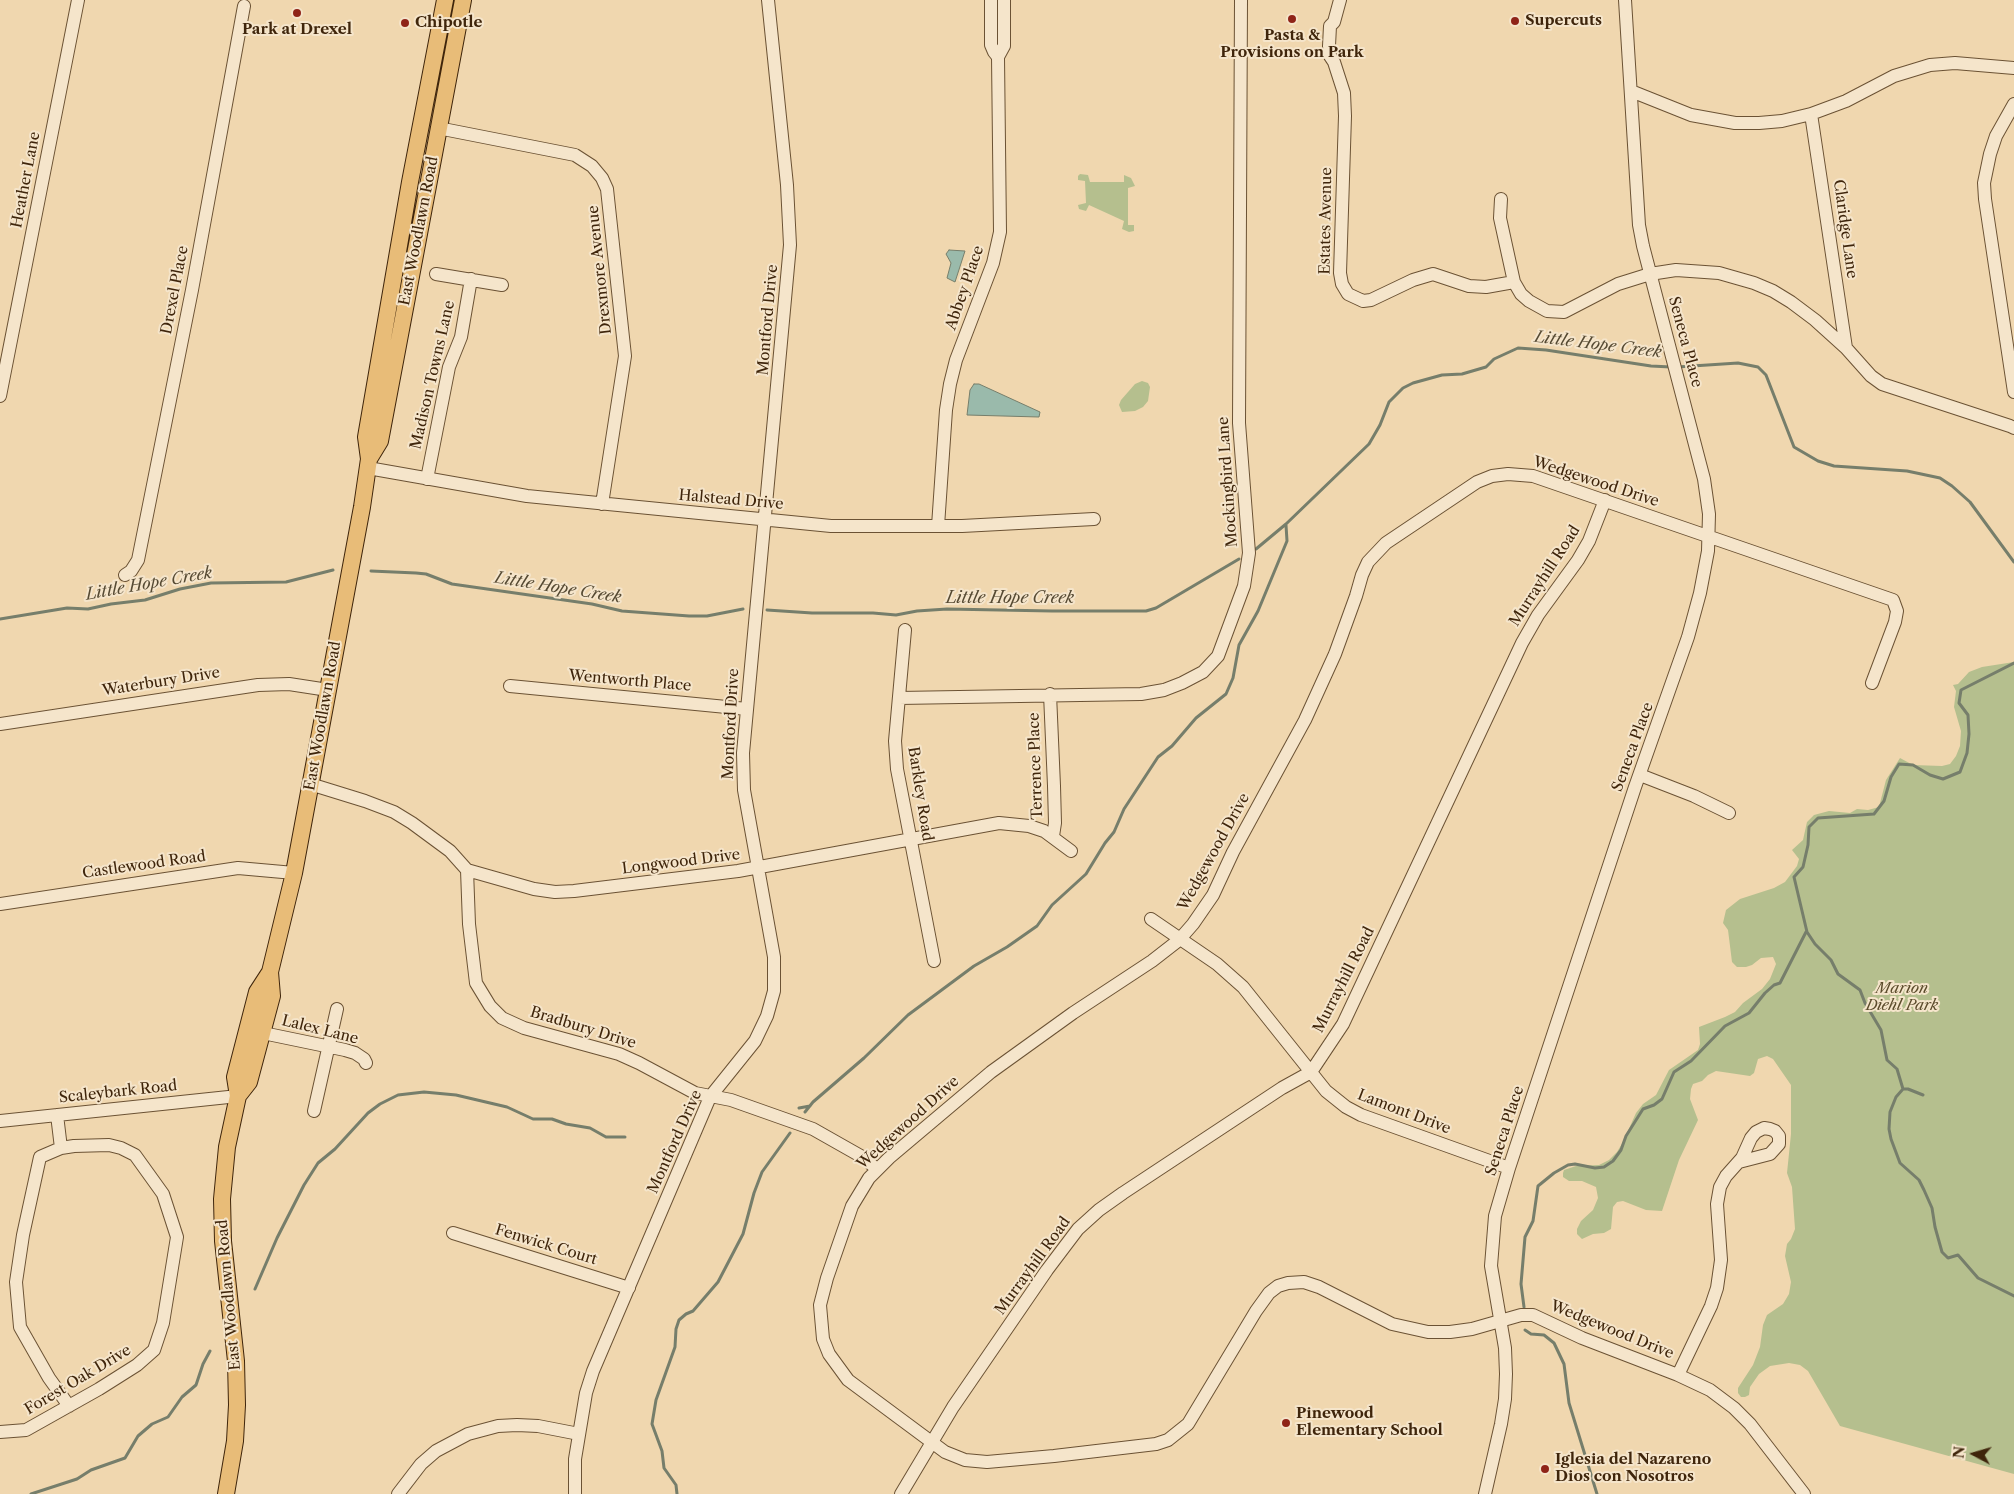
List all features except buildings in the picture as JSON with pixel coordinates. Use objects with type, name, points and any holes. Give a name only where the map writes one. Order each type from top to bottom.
[{"type":"main road","name":"East Woodlawn Road","points":[[369,463],[366,437],[410,182],[445,0]]},
{"type":"main road","name":"East Woodlawn Road","points":[[238,1096],[249,1082],[272,996],[270,972],[294,873],[369,463],[380,441],[463,0]]},
{"type":"main road","name":"East Woodlawn Road","points":[[226,1494],[235,1441],[237,1406],[236,1360],[226,1276],[222,1199],[227,1147],[238,1096],[235,1077],[257,992],[270,972]]},
{"type":"street","name":"Heather Lane","points":[[0,396],[78,0]]},
{"type":"street","name":"Montford Drive","points":[[576,1494],[575,1459],[578,1434],[586,1393],[593,1371],[710,1097],[755,1041],[767,1016],[774,991],[774,957],[744,790],[743,752],[790,245],[787,185],[768,0]]},
{"type":"street","points":[[991,0],[991,44],[998,57],[1004,46],[1004,0]]},
{"type":"street","name":"Mockingbird Lane","points":[[899,698],[1050,694],[1141,694],[1164,690],[1182,683],[1203,672],[1218,656],[1244,586],[1249,540],[1239,422],[1241,0]]},
{"type":"street","name":"Estates Avenue","points":[[1340,0],[1334,22],[1337,27],[1333,40],[1337,56],[1334,62],[1344,93],[1345,116],[1340,274],[1342,284],[1348,294],[1363,302],[1413,280],[1434,274],[1469,286],[1486,287],[1514,282]]},
{"type":"street","name":"Seneca Place","points":[[1485,1494],[1505,1399],[1505,1357],[1491,1266],[1492,1236],[1500,1198],[1640,775],[1688,637],[1700,593],[1708,551],[1709,514],[1704,479],[1639,225],[1625,0]]},
{"type":"street","name":"Drexel Place","points":[[125,575],[131,571],[138,560],[192,290],[244,2]]},
{"type":"street","name":"Abbey Place","points":[[938,526],[946,410],[950,384],[956,360],[993,263],[1000,232],[998,57]]},
{"type":"street","points":[[1631,91],[1691,115],[1727,122],[1759,123],[1782,121],[1811,114],[1915,68],[1955,63],[2014,68]]},
{"type":"street","points":[[2014,104],[2004,120],[1990,154],[1984,199],[2014,392]]},
{"type":"street","name":"Claridge Lane","points":[[1811,114],[1846,348]]},
{"type":"street","name":"Drexmore Avenue","points":[[438,128],[575,155],[592,166],[602,178],[607,189],[611,208],[625,356],[602,504]]},
{"type":"street","points":[[1501,199],[1500,218],[1514,282],[1528,301],[1546,311],[1556,313],[1570,310],[1618,284],[1650,274],[1676,270],[1719,273],[1754,283],[1773,291],[1791,302],[1815,320],[1846,348],[1871,376],[1882,384],[2013,425]]},
{"type":"street","points":[[436,274],[502,285]]},
{"type":"street","name":"Madison Towns Lane","points":[[427,479],[449,367],[460,337],[471,279]]},
{"type":"street","name":"Halstead Drive","points":[[369,463],[427,479],[527,496],[847,527],[938,526],[1094,519]]},
{"type":"street","name":"Wedgewood Drive","points":[[1804,1494],[1750,1424],[1734,1408],[1710,1390],[1678,1374],[1582,1338],[1533,1315],[1521,1315],[1472,1329],[1450,1332],[1412,1330],[1381,1319],[1309,1283],[1288,1283],[1278,1286],[1269,1293],[1256,1311],[1188,1424],[1168,1440],[1156,1444],[987,1462],[965,1460],[945,1452],[848,1380],[829,1354],[821,1328],[820,1313],[822,1296],[852,1206],[865,1184],[877,1170],[991,1072],[1073,1013],[1152,960],[1179,940],[1193,924],[1213,895],[1233,852],[1305,720],[1335,654],[1368,562],[1377,551],[1406,528],[1477,482],[1492,476],[1516,474],[1533,476],[1893,600],[1897,611],[1895,622],[1872,683]]},
{"type":"street","name":"Murrayhill Road","points":[[901,1494],[953,1408],[1047,1270],[1078,1229],[1122,1193],[1282,1088],[1311,1072],[1343,1024],[1522,643],[1543,608],[1582,554],[1605,500]]},
{"type":"street","name":"Barkley Road","points":[[906,630],[895,741],[896,769],[934,961]]},
{"type":"street","name":"Waterbury Drive","points":[[0,724],[258,685],[289,684],[328,690]]},
{"type":"street","name":"Wentworth Place","points":[[510,686],[746,709]]},
{"type":"street","name":"Terrence Place","points":[[1050,694],[1055,824],[1053,836]]},
{"type":"street","points":[[1640,775],[1694,796],[1729,813]]},
{"type":"street","points":[[310,784],[394,812],[444,846],[467,870]]},
{"type":"street","name":"Longwood Drive","points":[[467,870],[534,889],[555,892],[574,891],[757,868],[999,823],[1029,826],[1053,836],[1072,851]]},
{"type":"street","name":"Castlewood Road","points":[[0,904],[238,868],[294,873]]},
{"type":"street","name":"Bradbury Drive","points":[[467,870],[473,969],[476,983],[483,997],[496,1013],[509,1022],[524,1028],[619,1054],[695,1094],[731,1100],[813,1129],[853,1150],[877,1170]]},
{"type":"street","name":"Lamont Drive","points":[[1151,919],[1179,940],[1217,964],[1243,987],[1332,1097],[1361,1115],[1509,1168]]},
{"type":"street","points":[[314,1111],[337,1009]]},
{"type":"street","name":"Lalex Lane","points":[[263,1033],[355,1053],[364,1059],[366,1063]]},
{"type":"street","name":"Scaleybark Road","points":[[0,1121],[238,1096]]},
{"type":"street","points":[[57,1115],[61,1148],[40,1157],[22,1238],[16,1282],[20,1327],[68,1406]]},
{"type":"street","name":"Forest Oak Drive","points":[[0,1432],[26,1430],[137,1365],[154,1350],[164,1323],[176,1238],[162,1194],[136,1156],[121,1148],[109,1145],[61,1148]]},
{"type":"street","points":[[1678,1374],[1718,1288],[1721,1260],[1718,1198],[1726,1176],[1739,1162]]},
{"type":"street","name":"Fenwick Court","points":[[453,1233],[629,1288]]},
{"type":"street","points":[[398,1494],[408,1479],[428,1458],[453,1441],[468,1434],[493,1427],[517,1425],[538,1426],[578,1434]]},
{"type":"green space","points":[[1080,174],[1088,175],[1090,182],[1124,182],[1124,175],[1131,178],[1135,186],[1128,188],[1128,225],[1134,225],[1134,231],[1129,232],[1122,229],[1124,221],[1089,205],[1086,211],[1079,209],[1078,205],[1086,203],[1085,181],[1078,180]]},
{"type":"green space","points":[[1142,381],[1148,383],[1150,387],[1148,401],[1143,407],[1135,411],[1122,412],[1119,405],[1121,400],[1135,384]]},
{"type":"green space","name":"Marion Diehl Park","points":[[2014,662],[2014,1474],[1840,1426],[1808,1371],[1800,1365],[1789,1363],[1770,1366],[1759,1374],[1750,1387],[1749,1395],[1741,1397],[1738,1393],[1738,1388],[1753,1365],[1760,1347],[1763,1325],[1767,1315],[1783,1304],[1789,1294],[1791,1282],[1785,1256],[1787,1244],[1795,1229],[1792,1187],[1787,1173],[1791,1134],[1791,1085],[1773,1059],[1767,1056],[1758,1059],[1754,1073],[1750,1076],[1716,1071],[1702,1081],[1693,1084],[1690,1099],[1698,1120],[1679,1160],[1662,1211],[1646,1210],[1623,1201],[1617,1202],[1613,1207],[1611,1229],[1582,1239],[1577,1234],[1577,1229],[1581,1221],[1593,1210],[1598,1198],[1596,1187],[1582,1181],[1569,1181],[1563,1177],[1563,1173],[1564,1170],[1576,1166],[1599,1165],[1609,1160],[1623,1142],[1636,1113],[1643,1104],[1656,1095],[1669,1070],[1698,1050],[1700,1044],[1699,1027],[1735,1012],[1743,1003],[1762,989],[1770,979],[1776,964],[1773,957],[1761,958],[1746,967],[1737,967],[1732,962],[1728,930],[1723,923],[1726,910],[1740,899],[1774,888],[1785,882],[1797,866],[1799,859],[1792,850],[1803,840],[1807,822],[1814,815],[1829,811],[1850,813],[1857,809],[1868,810],[1879,807],[1886,780],[1900,758],[1913,765],[1942,766],[1950,764],[1960,746],[1961,731],[1954,707],[1956,691],[1953,685],[1958,684],[1969,672],[1982,667]]},
{"type":"shaded area","points":[[949,250],[965,251],[955,282],[947,278],[951,263],[946,254]]},
{"type":"shaded area","points":[[974,384],[979,384],[1040,412],[1039,417],[967,415],[970,390]]},
{"type":"waterway","name":"Little Hope Creek","points":[[1256,549],[1286,524],[1369,444],[1380,425],[1389,402],[1403,388],[1413,383],[1442,375],[1462,374],[1486,367],[1494,359],[1518,348],[1671,367]]},
{"type":"waterway","name":"Little Hope Creek","points":[[1677,367],[1738,363],[1758,367],[1766,375],[1794,447],[1818,461],[1834,466],[1907,471],[1940,478],[1970,502],[2014,562]]},
{"type":"waterway","points":[[805,1112],[813,1102],[864,1058],[908,1015],[974,966],[1007,947],[1037,926],[1052,905],[1086,874],[1114,832],[1124,809],[1158,757],[1172,746],[1196,718],[1226,694],[1233,678],[1239,645],[1258,611],[1287,541],[1286,525]]},
{"type":"waterway","name":"Little Hope Creek","points":[[767,610],[896,615],[917,611],[947,609],[1146,611],[1156,608],[1239,559]]},
{"type":"waterway","name":"Little Hope Creek","points":[[0,619],[67,608],[88,609],[145,600],[180,589],[211,583],[286,582],[333,570]]},
{"type":"waterway","name":"Little Hope Creek","points":[[371,571],[426,574],[452,584],[592,604],[622,611],[707,616],[743,609]]},
{"type":"waterway","points":[[1903,1089],[1897,1069],[1887,1060],[1881,1030],[1865,1003],[1860,990],[1838,974],[1831,960],[1815,944],[1807,932],[1794,877],[1803,867],[1808,845],[1809,827],[1818,818],[1874,814],[1884,801],[1891,777],[1899,764],[1913,765],[1930,775],[1943,779],[1960,772],[1967,753],[1969,734],[1968,715],[1959,703],[1961,690],[2014,663]]},
{"type":"waterway","points":[[1524,1307],[1521,1284],[1525,1237],[1533,1221],[1538,1186],[1568,1165],[1575,1164],[1595,1168],[1604,1167],[1613,1161],[1643,1109],[1654,1105],[1662,1099],[1674,1072],[1691,1061],[1725,1026],[1749,1013],[1765,993],[1774,985],[1780,983],[1806,932]]},
{"type":"waterway","points":[[1903,1089],[1896,1097],[1890,1112],[1889,1129],[1891,1139],[1900,1163],[1919,1180],[1924,1190],[1932,1208],[1942,1252],[1948,1258],[1958,1255],[1978,1278],[2014,1296]]},
{"type":"waterway","points":[[1903,1089],[1923,1095]]},
{"type":"waterway","points":[[255,1289],[277,1238],[304,1185],[318,1163],[335,1149],[368,1113],[380,1104],[398,1095],[424,1092],[456,1095],[507,1107],[533,1119],[552,1119],[566,1124],[590,1128],[606,1137],[625,1137]]},
{"type":"waterway","points":[[799,1108],[810,1106]]},
{"type":"waterway","points":[[677,1494],[676,1485],[664,1468],[662,1451],[652,1424],[656,1400],[675,1347],[676,1329],[679,1320],[693,1311],[718,1282],[743,1234],[762,1172],[790,1133]]},
{"type":"waterway","points":[[1525,1330],[1531,1334],[1544,1335],[1554,1343],[1564,1364],[1569,1403],[1597,1494]]},
{"type":"waterway","points":[[31,1494],[77,1479],[91,1470],[125,1458],[138,1436],[152,1424],[168,1417],[182,1397],[196,1385],[203,1364],[210,1351]]},
{"type":"place","name":"Park at Drexel","points":[[297,13]]},
{"type":"place","name":"Pasta & Provisions on Park","points":[[1292,19]]},
{"type":"place","name":"Supercuts","points":[[1515,21]]},
{"type":"place","name":"Chipotle","points":[[405,23]]},
{"type":"place","name":"Pinewood Elementary School","points":[[1286,1423]]},
{"type":"place","name":"Iglesia del Nazareno Dios con Nosotros","points":[[1545,1469]]}]
